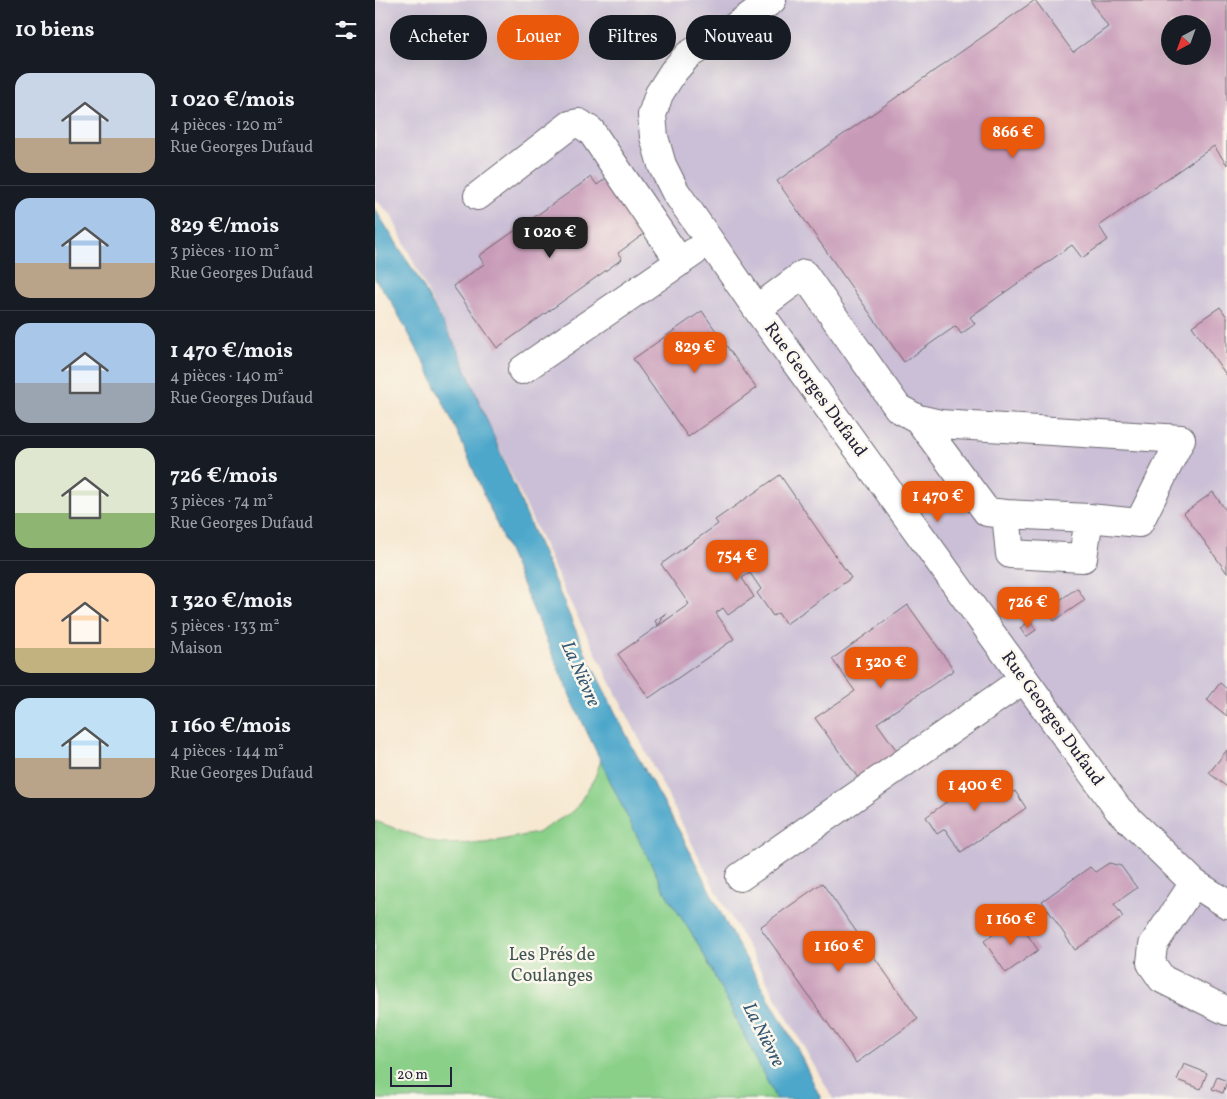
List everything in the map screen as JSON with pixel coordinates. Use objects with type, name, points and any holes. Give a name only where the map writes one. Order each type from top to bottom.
[{"type":"street","name":"Rue Georges Dufaud","points":[[772,0],[736,26],[688,55],[673,72],[659,94],[653,115],[654,137],[662,165],[675,191],[757,309],[1118,809],[1194,883],[1227,904]]},
{"type":"street","points":[[478,196],[570,125],[579,123],[591,131],[680,262]]},
{"type":"street","points":[[522,370],[709,241]]},
{"type":"street","points":[[757,309],[805,274],[898,408],[918,419],[940,424],[1181,439],[1139,523],[1089,518],[1006,514],[987,512],[918,419]]},
{"type":"street","points":[[1006,514],[1010,554],[1083,558],[1089,518]]},
{"type":"street","points":[[740,877],[1024,679]]},
{"type":"street","points":[[1194,883],[1153,945],[1151,963],[1162,979],[1227,1011]]},
{"type":"shaded area","points":[[375,0],[1227,0],[1227,1099],[833,1099],[714,887],[565,592],[446,330],[391,215],[375,199]]},
{"type":"green space","name":"Les Prés de Coulanges","points":[[601,760],[665,892],[700,947],[776,1099],[375,1099],[375,821],[439,844],[485,843],[537,833],[575,810],[595,777]]},
{"type":"water","name":"La Nièvre","points":[[375,209],[417,276],[459,353],[586,654],[634,750],[681,834],[730,931],[796,1046],[821,1099],[776,1099],[700,947],[665,892],[571,698],[456,429],[425,364],[391,301],[375,279]]},
{"type":"building","points":[[1035,0],[1073,52],[1108,27],[1090,0],[1227,0],[1227,165],[1214,146],[1099,226],[1108,240],[1082,258],[1072,245],[970,317],[975,324],[961,334],[956,326],[904,362],[777,181]]},
{"type":"building","points":[[609,176],[648,231],[618,253],[622,259],[497,348],[453,286],[484,264],[479,256],[591,177],[597,185]]},
{"type":"building","points":[[1220,307],[1227,317],[1227,376],[1192,326]]},
{"type":"building","points":[[702,311],[756,388],[688,437],[633,359]]},
{"type":"building","points":[[780,475],[851,578],[786,624],[778,613],[773,616],[757,593],[761,589],[750,573],[742,578],[754,597],[728,615],[723,608],[716,613],[734,639],[649,698],[618,654],[689,604],[661,564],[718,524],[715,520]]},
{"type":"building","points":[[1213,492],[1227,512],[1227,573],[1184,513]]},
{"type":"building","points":[[1077,588],[1085,600],[1054,621],[1046,610]]},
{"type":"building","points":[[908,605],[954,670],[877,723],[900,755],[861,782],[815,718],[855,691],[832,659]]},
{"type":"building","points":[[666,613],[658,626],[655,621]]},
{"type":"building","points":[[1030,621],[1036,630],[1026,637],[1020,628]]},
{"type":"building","points":[[1220,683],[1227,689],[1227,716],[1207,700]]},
{"type":"building","points":[[1227,750],[1227,787],[1209,773]]},
{"type":"building","points":[[990,773],[1008,796],[1015,791],[1026,808],[961,852],[945,829],[937,834],[926,817],[949,800],[944,793],[960,781],[972,797],[979,792],[974,784]]},
{"type":"building","points":[[1109,863],[1121,866],[1137,888],[1114,904],[1123,917],[1075,950],[1042,901],[1090,867],[1095,872]]},
{"type":"building","points":[[822,883],[918,1019],[856,1063],[760,927]]},
{"type":"building","points":[[1016,918],[1038,950],[1006,973],[984,941]]},
{"type":"building","points":[[1184,1064],[1207,1073],[1201,1089],[1177,1080]]},
{"type":"building","points":[[1217,1077],[1227,1081],[1223,1093],[1212,1089]]}]
